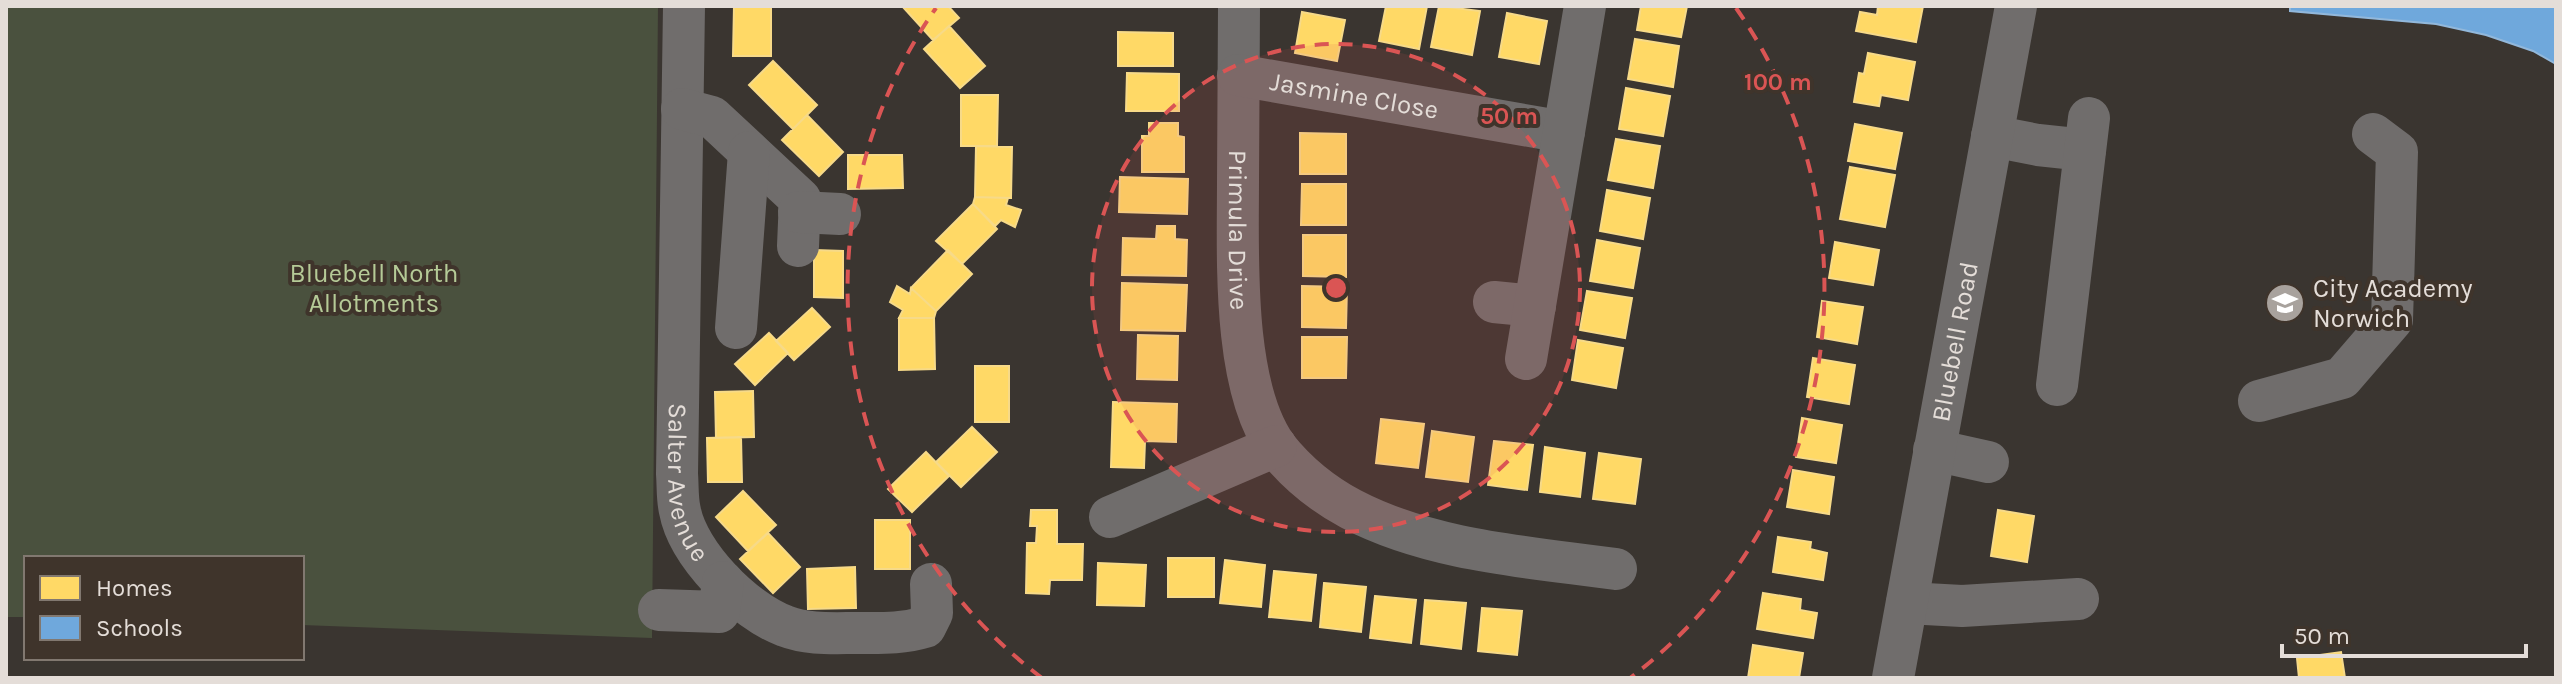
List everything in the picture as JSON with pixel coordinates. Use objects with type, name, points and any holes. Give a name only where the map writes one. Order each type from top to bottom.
[{"type":"street","name":"Salter Avenue","points":[[684,6],[677,474],[680,513],[694,548],[723,582],[754,609],[784,626],[816,633],[904,633],[925,627],[937,603]]},
{"type":"street","name":"Primula Drive","points":[[1239,6],[1238,290],[1244,354],[1258,409],[1276,446],[1308,481],[1352,509],[1408,532],[1470,547],[1561,578],[1616,569]]},
{"type":"street","points":[[1526,359],[1585,6]]},
{"type":"street","name":"Bluebell Road","points":[[1893,678],[2016,6]]},
{"type":"street","name":"Jasmine Close","points":[[1238,75],[1564,132]]},
{"type":"street","points":[[682,109],[712,117],[800,199],[812,224]]},
{"type":"street","points":[[1992,136],[2029,144],[2087,134],[2057,385]]},
{"type":"street","points":[[2259,401],[2342,378],[2392,320],[2397,152],[2373,134]]},
{"type":"street","points":[[736,328],[749,152]]},
{"type":"street","points":[[1494,302],[1535,306]]},
{"type":"street","points":[[1110,517],[1276,446]]},
{"type":"street","points":[[1934,450],[1988,462]]},
{"type":"street","points":[[659,610],[719,612],[723,582]]},
{"type":"street","points":[[1907,603],[1962,606],[2078,599]]},
{"type":"green space","name":"Bluebell North Allotments","points":[[6,6],[658,6],[652,638],[304,625],[304,556],[24,556],[24,617],[6,617]]},
{"type":"building: Homes","points":[[734,6],[771,6],[771,56],[733,56]]},
{"type":"building: Homes","points":[[902,6],[948,6],[959,18],[933,40]]},
{"type":"building: Homes","points":[[1386,6],[1427,6],[1419,49],[1379,41]]},
{"type":"building: Homes","points":[[1439,6],[1480,11],[1472,55],[1431,47]]},
{"type":"building: Homes","points":[[1641,6],[1687,6],[1681,37],[1637,30]]},
{"type":"building: Homes","points":[[1878,6],[1923,6],[1916,42],[1856,31],[1860,12],[1877,15]]},
{"type":"building: Homes","points":[[1302,12],[1345,20],[1337,61],[1295,53]]},
{"type":"building: Homes","points":[[1507,13],[1547,21],[1539,64],[1499,57]]},
{"type":"building: Homes","points":[[949,26],[985,66],[960,88],[924,49]]},
{"type":"building: Homes","points":[[1118,32],[1173,33],[1173,66],[1118,66]]},
{"type":"building: Homes","points":[[1635,39],[1679,46],[1673,87],[1628,79]]},
{"type":"building: Homes","points":[[1868,53],[1915,62],[1908,100],[1881,95],[1879,106],[1854,102],[1859,73],[1864,74]]},
{"type":"building: Homes","points":[[773,61],[817,105],[793,129],[749,85]]},
{"type":"building: Homes","points":[[1127,73],[1179,74],[1179,111],[1126,111]]},
{"type":"building: Homes","points":[[1626,88],[1670,96],[1663,136],[1619,129]]},
{"type":"building: Homes","points":[[961,95],[998,95],[997,146],[961,146]]},
{"type":"building: Homes","points":[[807,115],[843,152],[819,176],[782,140]]},
{"type":"building: Homes","points":[[1149,123],[1178,123],[1178,136],[1184,137],[1184,172],[1142,172],[1142,136],[1149,136]]},
{"type":"building: Homes","points":[[1855,124],[1902,133],[1895,169],[1848,161]]},
{"type":"building: Homes","points":[[1300,133],[1346,134],[1346,174],[1300,174]]},
{"type":"building: Homes","points":[[1616,139],[1660,146],[1653,188],[1608,180]]},
{"type":"building: Homes","points":[[976,146],[1012,147],[1011,198],[975,197]]},
{"type":"building: Homes","points":[[848,155],[902,155],[903,188],[848,189]]},
{"type":"building: Homes","points":[[1850,167],[1895,175],[1885,227],[1840,219]]},
{"type":"building: Homes","points":[[1120,177],[1188,179],[1187,214],[1119,212]]},
{"type":"building: Homes","points":[[1302,184],[1346,184],[1346,225],[1301,225]]},
{"type":"building: Homes","points":[[1607,190],[1650,198],[1643,239],[1600,231]]},
{"type":"building: Homes","points":[[975,197],[1008,198],[1006,205],[1021,210],[1015,227],[1001,220],[995,226],[973,204]]},
{"type":"building: Homes","points":[[973,204],[997,229],[962,264],[936,241]]},
{"type":"building: Homes","points":[[1157,226],[1175,226],[1175,239],[1187,240],[1186,276],[1122,275],[1123,238],[1156,239]]},
{"type":"building: Homes","points":[[1303,235],[1346,235],[1346,277],[1303,276]]},
{"type":"building: Homes","points":[[1597,240],[1640,248],[1633,288],[1590,281]]},
{"type":"building: Homes","points":[[1835,242],[1879,250],[1873,285],[1829,278]]},
{"type":"building: Homes","points":[[814,250],[843,251],[843,298],[814,297]]},
{"type":"building: Homes","points":[[948,250],[972,274],[936,311],[911,288]]},
{"type":"building: Homes","points":[[1122,283],[1187,285],[1185,331],[1121,330]]},
{"type":"building: Homes","points":[[897,286],[910,294],[911,288],[936,311],[934,318],[899,318],[903,310],[890,302]]},
{"type":"building: Homes","points":[[1302,286],[1347,287],[1346,328],[1302,327]]},
{"type":"building: Homes","points":[[1587,291],[1632,298],[1625,338],[1580,330]]},
{"type":"building: Homes","points":[[1822,301],[1863,307],[1857,344],[1817,337]]},
{"type":"building: Homes","points":[[812,308],[830,327],[794,360],[776,341]]},
{"type":"building: Homes","points":[[899,318],[934,318],[935,369],[899,370]]},
{"type":"building: Homes","points":[[769,333],[788,353],[755,385],[735,364]]},
{"type":"building: Homes","points":[[1138,335],[1178,336],[1177,380],[1137,379]]},
{"type":"building: Homes","points":[[1302,337],[1347,337],[1346,378],[1302,378]]},
{"type":"building: Homes","points":[[1578,340],[1623,348],[1616,388],[1572,380]]},
{"type":"building: Homes","points":[[1813,358],[1855,365],[1849,404],[1807,397]]},
{"type":"building: Homes","points":[[975,366],[1009,366],[1009,422],[975,422]]},
{"type":"building: Homes","points":[[753,391],[754,437],[716,438],[715,392]]},
{"type":"building: Homes","points":[[1113,402],[1177,404],[1176,442],[1145,441],[1144,468],[1111,467]]},
{"type":"building: Homes","points":[[1802,418],[1842,425],[1836,463],[1796,457]]},
{"type":"building: Homes","points":[[1381,419],[1424,424],[1418,468],[1376,463]]},
{"type":"building: Homes","points":[[972,427],[997,452],[961,487],[936,462]]},
{"type":"building: Homes","points":[[1432,431],[1474,437],[1468,482],[1426,477]]},
{"type":"building: Homes","points":[[741,437],[742,482],[708,482],[707,438]]},
{"type":"building: Homes","points":[[1494,441],[1533,445],[1527,490],[1488,485]]},
{"type":"building: Homes","points":[[1545,447],[1585,453],[1580,497],[1540,492]]},
{"type":"building: Homes","points":[[926,452],[949,476],[912,512],[888,489]]},
{"type":"building: Homes","points":[[1599,453],[1641,459],[1635,504],[1593,499]]},
{"type":"building: Homes","points":[[1793,470],[1834,477],[1829,514],[1787,507]]},
{"type":"building: Homes","points":[[743,491],[776,525],[748,551],[716,517]]},
{"type":"building: Homes","points":[[1031,510],[1057,510],[1057,544],[1083,544],[1082,580],[1050,580],[1049,594],[1026,593],[1027,543],[1036,543],[1037,526],[1030,526]]},
{"type":"building: Homes","points":[[1998,510],[2034,516],[2027,562],[1991,556]]},
{"type":"building: Homes","points":[[875,520],[910,520],[910,569],[875,569]]},
{"type":"building: Homes","points":[[768,533],[800,567],[773,593],[740,559]]},
{"type":"building: Homes","points":[[1778,537],[1811,542],[1810,549],[1827,553],[1823,580],[1773,572]]},
{"type":"building: Homes","points":[[1168,558],[1214,558],[1214,597],[1168,597]]},
{"type":"building: Homes","points":[[1225,560],[1265,565],[1261,607],[1220,603]]},
{"type":"building: Homes","points":[[1098,563],[1146,565],[1144,606],[1097,605]]},
{"type":"building: Homes","points":[[855,567],[856,608],[808,609],[807,569]]},
{"type":"building: Homes","points":[[1274,571],[1316,575],[1311,621],[1269,617]]},
{"type":"building: Homes","points":[[1324,583],[1366,587],[1361,632],[1320,627]]},
{"type":"building: Homes","points":[[1763,593],[1801,599],[1800,610],[1817,613],[1813,638],[1757,629]]},
{"type":"building: Homes","points":[[1375,596],[1416,600],[1411,643],[1370,638]]},
{"type":"building: Homes","points":[[1425,600],[1466,603],[1461,649],[1421,644]]},
{"type":"building: Homes","points":[[1482,608],[1522,611],[1517,655],[1478,651]]},
{"type":"building: Homes","points":[[1753,645],[1803,653],[1799,678],[1748,678]]},
{"type":"building: Homes","points":[[2341,652],[2345,678],[2299,678],[2297,658]]},
{"type":"building: Schools","points":[[2290,6],[2556,6],[2556,64],[2533,51],[2486,35],[2436,24],[2290,11]]},
{"type":"place","name":"City Academy Norwich","points":[[2285,303]]}]
